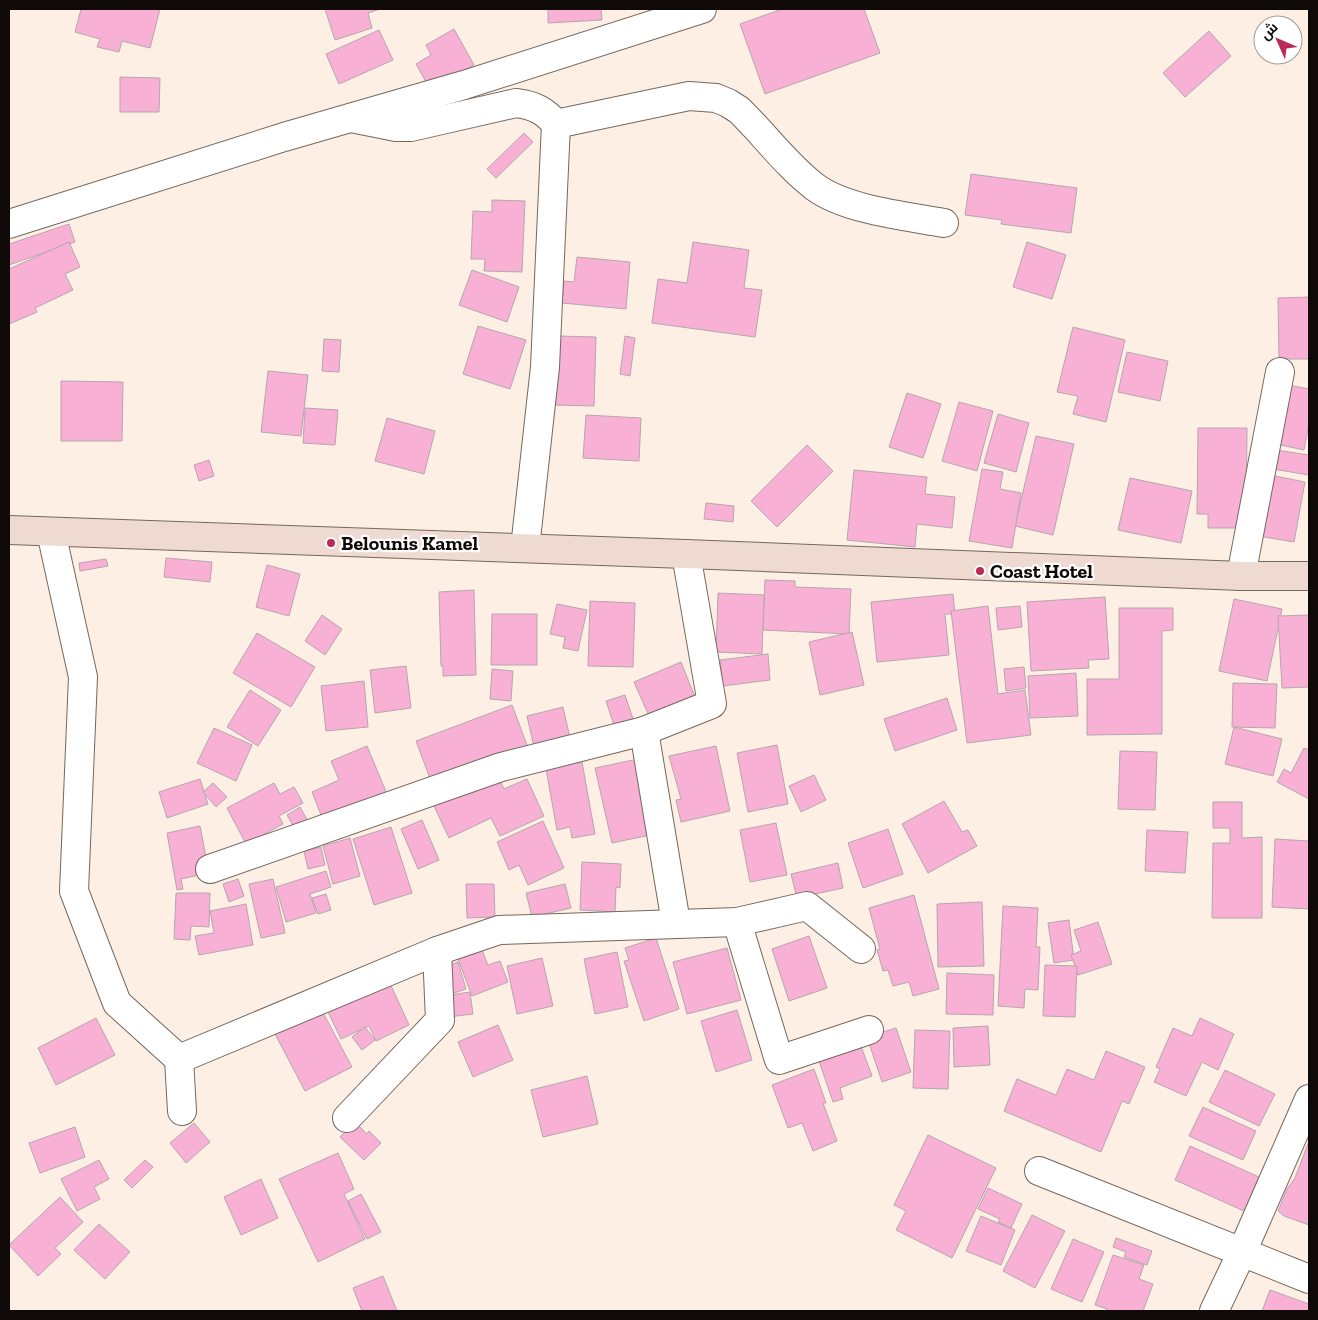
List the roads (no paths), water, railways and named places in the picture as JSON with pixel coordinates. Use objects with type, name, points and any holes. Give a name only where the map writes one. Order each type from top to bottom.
[{"type":"main road","points":[[9,530],[1241,576],[1309,576]]},
{"type":"street","points":[[9,224],[284,137],[464,85],[702,9]]},
{"type":"street","points":[[556,124],[689,96],[716,98],[739,110],[798,173],[817,188],[839,200],[863,207],[944,223]]},
{"type":"street","points":[[350,118],[396,127],[412,127],[516,103],[528,104],[539,108],[556,124],[545,366],[526,548]]},
{"type":"street","points":[[1241,576],[1280,372]]},
{"type":"street","points":[[51,532],[83,677],[74,891],[117,1003],[179,1059],[182,1111]]},
{"type":"street","points":[[210,869],[501,767],[644,731],[712,704],[686,554]]},
{"type":"street","points":[[644,731],[676,923]]},
{"type":"street","points":[[179,1059],[438,951],[499,930],[737,922],[807,906],[861,950]]},
{"type":"street","points":[[737,922],[779,1060],[868,1030]]},
{"type":"street","points":[[347,1118],[440,1020],[438,951]]},
{"type":"street","points":[[1214,1311],[1309,1099]]},
{"type":"street","points":[[1039,1171],[1309,1279]]},
{"type":"place","name":"Belounis Kamel","points":[[331,543]]},
{"type":"place","name":"Coast Hotel","points":[[980,571]]}]
